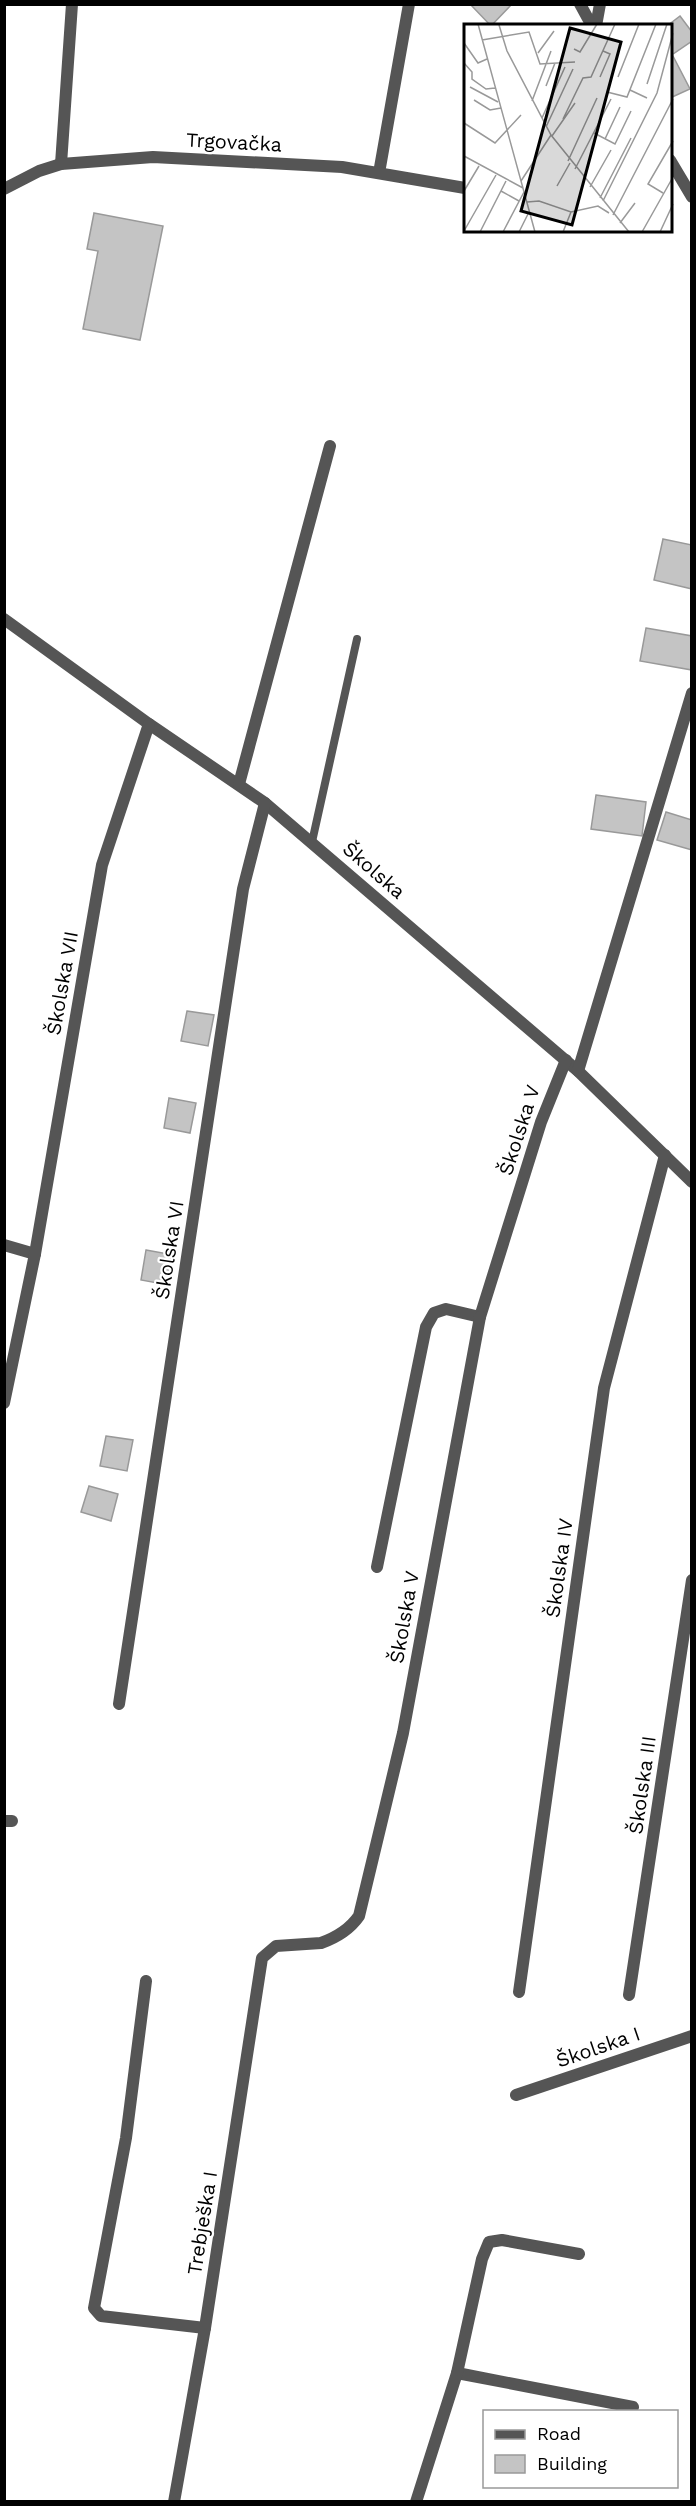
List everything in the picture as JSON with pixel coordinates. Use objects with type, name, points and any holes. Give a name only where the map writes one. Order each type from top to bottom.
[{"type":"street","points":[[61,164],[72,4]]},
{"type":"street","points":[[380,173],[409,4]]},
{"type":"street","points":[[580,4],[593,24]]},
{"type":"street","points":[[595,24],[600,4]]},
{"type":"street","name":"Trgovačka","points":[[4,189],[39,171],[61,164],[153,157],[342,166],[464,188]]},
{"type":"street","points":[[672,163],[692,197]]},
{"type":"street","points":[[239,784],[330,446]]},
{"type":"street","name":"Školska","points":[[4,619],[149,724],[265,803],[566,1059],[692,1182]]},
{"type":"street","points":[[578,1071],[692,693]]},
{"type":"street","name":"Školska VII","points":[[4,1403],[35,1254],[102,865],[149,724]]},
{"type":"street","name":"Školska VI","points":[[119,1704],[243,889],[265,803]]},
{"type":"street","name":"Školska V","points":[[267,1951],[276,1946],[321,1943],[345,1931],[359,1916],[403,1733],[480,1317],[542,1122],[566,1059]]},
{"type":"street","name":"Školska IV","points":[[519,1992],[604,1388],[665,1155]]},
{"type":"street","points":[[4,1245],[35,1254]]},
{"type":"street","name":"Školska V","points":[[377,1567],[426,1327],[434,1313],[446,1309],[480,1317]]},
{"type":"street","name":"Školska III","points":[[629,1995],[692,1580]]},
{"type":"street","name":"Trebješka I","points":[[174,2502],[205,2328],[262,1958],[267,1951]]},
{"type":"street","points":[[146,1981],[126,2138],[94,2308],[102,2316],[205,2328]]},
{"type":"street","name":"Školska I","points":[[516,2095],[692,2036]]},
{"type":"street","points":[[416,2502],[457,2373],[482,2259],[489,2242],[502,2240],[579,2254]]},
{"type":"street","points":[[457,2373],[633,2407]]},
{"type":"lane","points":[[312,842],[357,639]]},
{"type":"building","points":[[470,4],[512,4],[493,24],[489,24]]},
{"type":"building","points":[[680,16],[692,32],[692,41],[672,55],[672,24],[670,24]]},
{"type":"building","points":[[672,57],[690,89],[672,97]]},
{"type":"building","points":[[94,213],[163,226],[140,340],[83,329],[98,251],[87,249]]},
{"type":"building","points":[[663,539],[692,545],[692,589],[654,580]]},
{"type":"building","points":[[646,628],[692,636],[692,670],[640,661]]},
{"type":"building","points":[[596,795],[646,802],[642,836],[591,829]]},
{"type":"building","points":[[666,812],[692,820],[692,850],[657,840]]},
{"type":"building","points":[[187,1011],[214,1015],[208,1046],[181,1041]]},
{"type":"building","points":[[169,1098],[196,1103],[190,1133],[164,1128]]},
{"type":"building","points":[[146,1250],[174,1255],[168,1285],[141,1280]]},
{"type":"building","points":[[106,1436],[133,1440],[127,1471],[100,1466]]},
{"type":"building","points":[[89,1486],[118,1494],[111,1521],[81,1512]]}]
